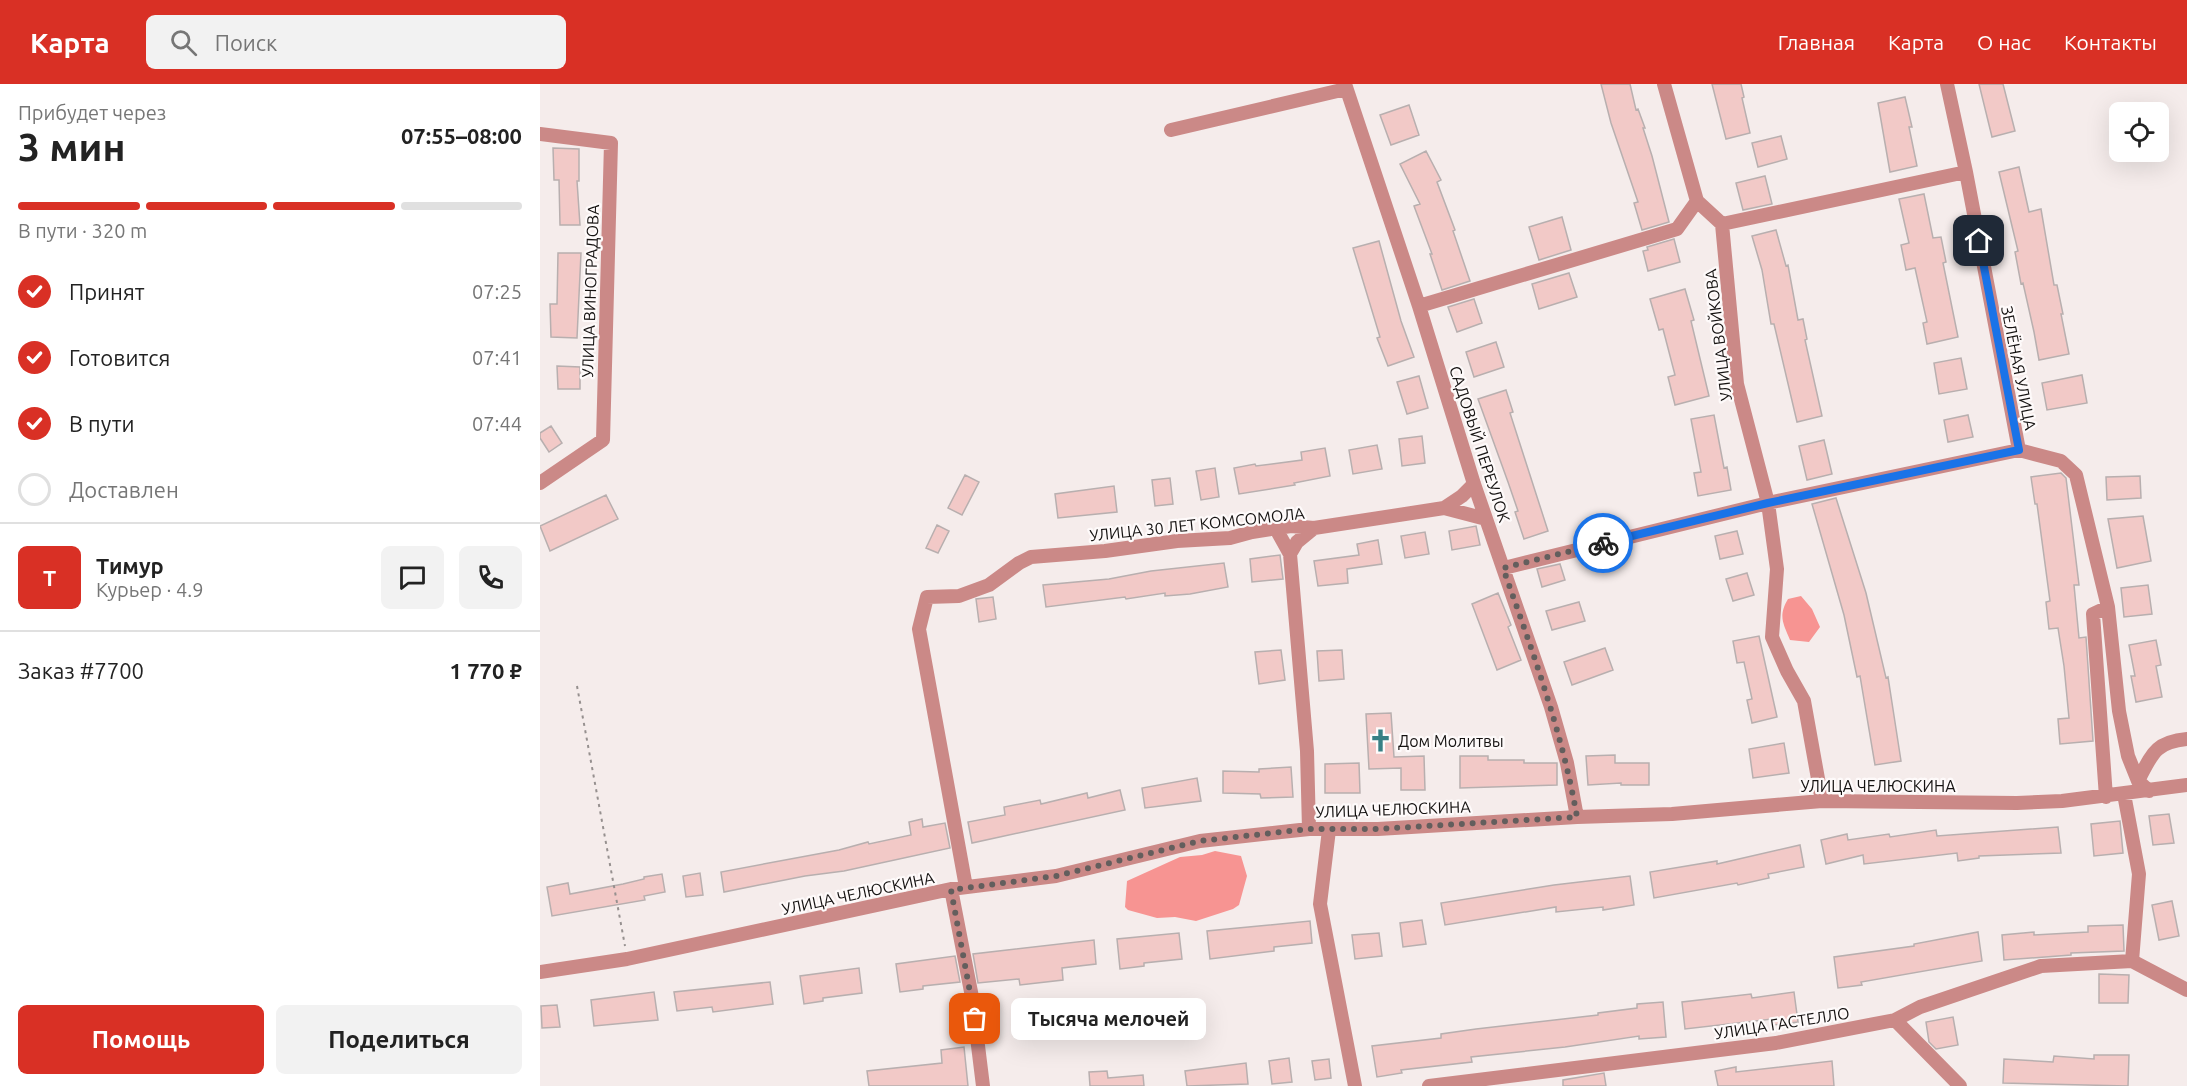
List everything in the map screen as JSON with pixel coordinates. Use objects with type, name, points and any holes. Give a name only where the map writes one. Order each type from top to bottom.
[{"type":"street","points":[[1664,84],[1697,201],[1722,224],[1966,172]]},
{"type":"street","name":"ЗЕЛЁНАЯ УЛИЦА","points":[[1947,84],[2019,450],[2061,460],[2076,475],[2108,607],[2119,711],[2128,756],[2138,781],[2150,791]]},
{"type":"street","points":[[1171,130],[1346,87]]},
{"type":"street","name":"САДОВЫЙ ПЕРЕУЛОК","points":[[1346,87],[1419,306],[1474,484],[1554,718],[1567,763],[1577,817]]},
{"type":"street","name":"УЛИЦА ВИНОГРАДОВА","points":[[540,135],[611,143],[603,440],[540,483]]},
{"type":"street","points":[[1419,306],[1677,229],[1697,201]]},
{"type":"street","name":"УЛИЦА ВОЙКОВА","points":[[1722,224],[1737,384],[1768,503],[1777,569],[1772,637],[1786,671],[1804,701],[1822,801]]},
{"type":"street","points":[[1503,568],[1768,503],[2019,450]]},
{"type":"street","name":"УЛИЦА 30 ЛЕТ КОМСОМОЛА","points":[[1444,508],[1462,496],[1474,484]]},
{"type":"street","name":"УЛИЦА 30 ЛЕТ КОМСОМОЛА","points":[[966,887],[919,629],[927,597],[959,596],[989,585],[1030,557],[1105,551],[1177,541],[1230,538],[1291,526],[1314,528],[1444,508],[1486,519]]},
{"type":"street","points":[[1290,554],[1297,542],[1314,528]]},
{"type":"street","points":[[1276,529],[1290,554],[1307,752],[1309,829]]},
{"type":"street","points":[[2106,797],[2093,614],[2108,607]]},
{"type":"street","points":[[2138,781],[2151,756],[2164,743],[2187,739]]},
{"type":"street","name":"УЛИЦА ЧЕЛЮСКИНА","points":[[540,972],[627,959],[966,887],[1056,876],[1200,841],[1309,829],[1389,828],[1672,814],[1822,801],[2017,803],[2106,797],[2187,785]]},
{"type":"street","points":[[2124,794],[2139,874],[2132,961],[2187,990]]},
{"type":"street","points":[[1329,830],[1320,904],[1355,1086]]},
{"type":"street","points":[[951,890],[972,997],[983,1086]]},
{"type":"street","name":"УЛИЦА ГАСТЕЛЛО","points":[[1429,1086],[1776,1043],[1895,1020],[1920,1007],[2042,966],[2132,961]]},
{"type":"street","points":[[1895,1020],[1960,1086]]},
{"type":"path","points":[[577,686],[627,959]]},
{"type":"shaded area","points":[[1801,596],[1812,609],[1820,627],[1809,642],[1790,640],[1782,615],[1788,599]]},
{"type":"shaded area","points":[[1215,851],[1241,856],[1247,876],[1239,905],[1233,909],[1196,921],[1175,917],[1157,918],[1128,910],[1125,907],[1127,881],[1180,857]]},
{"type":"building","points":[[1601,84],[1630,84],[1636,110],[1638,109],[1645,128],[1643,128],[1669,222],[1642,230],[1634,203],[1638,202],[1611,123]]},
{"type":"building","points":[[1712,84],[1741,84],[1750,133],[1726,139]]},
{"type":"building","points":[[1979,84],[2003,84],[2015,131],[1992,137]]},
{"type":"building","points":[[1905,97],[1917,166],[1890,172],[1878,103]]},
{"type":"building","points":[[1409,105],[1419,135],[1391,145],[1380,115]]},
{"type":"building","points":[[1781,136],[1787,159],[1758,167],[1752,143]]},
{"type":"building","points":[[553,148],[579,149],[579,181],[577,181],[580,225],[560,225],[559,180],[554,180]]},
{"type":"building","points":[[1426,151],[1441,180],[1437,182],[1455,230],[1453,231],[1470,281],[1442,290],[1430,254],[1432,254],[1414,206],[1420,204],[1400,164]]},
{"type":"building","points":[[2019,167],[2029,212],[2041,209],[2069,354],[2039,360],[2023,283],[2021,284],[2015,252],[2018,251],[1999,172]]},
{"type":"building","points":[[1765,176],[1772,204],[1743,210],[1736,183]]},
{"type":"building","points":[[1924,194],[1933,238],[1941,237],[1946,262],[1943,263],[1958,337],[1927,344],[1923,323],[1927,322],[1915,268],[1906,270],[1901,245],[1909,243],[1899,199]]},
{"type":"building","points":[[1562,217],[1571,250],[1539,260],[1529,227]]},
{"type":"building","points":[[1776,230],[1786,266],[1788,265],[1798,320],[1803,319],[1807,339],[1805,340],[1822,416],[1797,422],[1774,324],[1771,324],[1762,270],[1752,236]]},
{"type":"building","points":[[1674,239],[1680,262],[1648,271],[1643,251],[1648,250],[1647,247]]},
{"type":"building","points":[[1379,241],[1401,321],[1414,357],[1388,366],[1377,338],[1380,337],[1353,248]]},
{"type":"building","points":[[558,253],[581,253],[577,338],[551,337],[550,304],[557,304]]},
{"type":"building","points":[[1569,273],[1577,297],[1539,309],[1532,284]]},
{"type":"building","points":[[1685,289],[1694,320],[1691,321],[1709,396],[1675,405],[1668,377],[1675,375],[1663,329],[1659,330],[1650,299]]},
{"type":"building","points":[[1474,299],[1482,323],[1457,332],[1448,307]]},
{"type":"building","points":[[1496,342],[1504,367],[1474,377],[1466,352]]},
{"type":"building","points":[[1961,358],[1967,389],[1939,394],[1934,363]]},
{"type":"building","points":[[557,366],[580,367],[580,389],[558,389]]},
{"type":"building","points":[[2082,375],[2087,403],[2047,410],[2042,383]]},
{"type":"building","points":[[1419,376],[1428,408],[1407,414],[1397,382]]},
{"type":"building","points":[[1506,390],[1513,412],[1510,413],[1548,531],[1524,539],[1515,512],[1518,511],[1478,399]]},
{"type":"building","points":[[1714,415],[1724,468],[1727,467],[1731,490],[1698,496],[1694,473],[1701,472],[1691,419]]},
{"type":"building","points":[[1968,415],[1973,437],[1948,442],[1944,420]]},
{"type":"building","points":[[551,426],[562,443],[549,452],[540,438],[540,433]]},
{"type":"building","points":[[1422,436],[1425,463],[1402,466],[1399,439]]},
{"type":"building","points":[[1824,440],[1832,474],[1807,480],[1799,446]]},
{"type":"building","points":[[1377,445],[1382,469],[1353,474],[1349,450]]},
{"type":"building","points":[[1325,448],[1330,476],[1294,483],[1295,485],[1239,494],[1234,468],[1302,460],[1301,452]]},
{"type":"building","points":[[1215,468],[1219,497],[1201,500],[1196,471]]},
{"type":"building","points":[[2061,473],[2066,478],[2079,585],[2074,585],[2079,638],[2086,637],[2093,741],[2060,744],[2058,719],[2069,718],[2064,666],[2058,628],[2049,629],[2046,602],[2050,601],[2037,504],[2035,504],[2031,477]]},
{"type":"building","points":[[965,475],[979,482],[962,515],[948,508]]},
{"type":"building","points":[[2140,476],[2141,498],[2107,500],[2106,477]]},
{"type":"building","points":[[1170,478],[1173,504],[1155,506],[1152,480]]},
{"type":"building","points":[[1114,486],[1117,512],[1058,518],[1055,494]]},
{"type":"building","points":[[606,495],[618,519],[550,551],[540,526]]},
{"type":"building","points":[[1836,498],[1866,593],[1886,678],[1888,677],[1901,761],[1875,765],[1860,676],[1857,677],[1844,615],[1812,504]]},
{"type":"building","points":[[2143,516],[2151,561],[2117,568],[2108,519]]},
{"type":"building","points":[[937,525],[949,531],[938,553],[926,548]]},
{"type":"building","points":[[1476,526],[1480,545],[1452,550],[1449,531]]},
{"type":"building","points":[[1737,531],[1743,554],[1720,559],[1715,536]]},
{"type":"building","points":[[1425,532],[1429,554],[1405,558],[1401,536]]},
{"type":"building","points":[[1378,540],[1382,564],[1347,569],[1348,583],[1318,586],[1314,561],[1359,555],[1357,544]]},
{"type":"building","points":[[1280,555],[1283,579],[1252,582],[1250,559]]},
{"type":"building","points":[[1224,563],[1228,587],[1190,594],[1165,596],[1165,593],[1046,607],[1043,585],[1109,579],[1151,571]]},
{"type":"building","points":[[1560,564],[1565,580],[1542,587],[1537,569]]},
{"type":"building","points":[[1747,573],[1754,595],[1733,601],[1726,579]]},
{"type":"building","points":[[2148,585],[2152,614],[2124,617],[2121,588]]},
{"type":"building","points":[[1498,593],[1511,625],[1508,627],[1521,660],[1497,670],[1472,604]]},
{"type":"building","points":[[993,597],[996,619],[979,622],[976,599]]},
{"type":"building","points":[[1579,602],[1585,621],[1552,630],[1546,611]]},
{"type":"building","points":[[1759,636],[1777,717],[1752,723],[1747,700],[1752,699],[1744,662],[1737,663],[1733,641]]},
{"type":"building","points":[[2156,640],[2161,665],[2156,666],[2162,697],[2136,702],[2131,676],[2135,676],[2129,645]]},
{"type":"building","points":[[1605,648],[1613,670],[1572,685],[1564,662]]},
{"type":"building","points":[[1281,650],[1285,680],[1259,684],[1255,652]]},
{"type":"building","points":[[1342,650],[1344,679],[1319,681],[1317,651]]},
{"type":"building","name":"Дом Молитвы","points":[[1391,713],[1394,757],[1424,756],[1425,790],[1401,790],[1401,768],[1369,769],[1366,714]]},
{"type":"building","points":[[1784,743],[1789,773],[1753,778],[1749,749]]},
{"type":"building","points":[[1615,755],[1615,763],[1649,763],[1649,785],[1621,785],[1621,783],[1588,785],[1586,756]]},
{"type":"building","points":[[1460,756],[1488,756],[1488,760],[1524,760],[1524,763],[1557,763],[1557,785],[1460,788]]},
{"type":"building","points":[[1359,763],[1360,793],[1325,793],[1325,764]]},
{"type":"building","points":[[1291,767],[1293,797],[1261,798],[1260,794],[1223,793],[1223,771],[1259,772],[1259,769]]},
{"type":"building","points":[[1197,778],[1201,801],[1145,808],[1142,788]]},
{"type":"building","points":[[1120,790],[1125,810],[972,843],[968,822],[1005,815],[1004,807],[1040,800],[1041,804],[1087,793],[1088,798]]},
{"type":"building","points":[[2169,814],[2174,843],[2153,845],[2149,816]]},
{"type":"building","points":[[922,819],[923,827],[945,823],[950,848],[844,871],[724,892],[721,872],[911,835],[909,822]]},
{"type":"building","points":[[2120,821],[2123,853],[2094,856],[2091,824]]},
{"type":"building","points":[[2058,827],[2061,853],[1979,856],[1979,858],[1958,861],[1957,853],[1864,864],[1863,855],[1826,864],[1821,840],[1847,834],[1848,840],[1936,830],[1937,836]]},
{"type":"building","points":[[1800,845],[1804,867],[1768,874],[1769,878],[1738,885],[1737,883],[1654,898],[1650,872],[1717,861],[1717,864]]},
{"type":"building","points":[[700,873],[703,895],[686,897],[683,876]]},
{"type":"building","points":[[662,874],[665,892],[644,896],[645,900],[552,916],[547,887],[568,883],[570,894]]},
{"type":"building","points":[[1630,876],[1634,905],[1603,910],[1603,907],[1556,912],[1556,907],[1445,925],[1441,903],[1554,885]]},
{"type":"building","points":[[2172,901],[2179,936],[2159,940],[2152,905]]},
{"type":"building","points":[[1422,920],[1426,944],[1403,947],[1400,923]]},
{"type":"building","points":[[1310,921],[1312,943],[1274,947],[1274,951],[1210,959],[1207,931]]},
{"type":"building","points":[[2123,925],[2124,951],[2071,953],[2071,955],[2004,960],[2002,935],[2034,932],[2034,935],[2088,932],[2088,926]]},
{"type":"building","points":[[1978,932],[1982,961],[1838,988],[1834,957],[1914,946],[1914,944]]},
{"type":"building","points":[[1179,933],[1182,959],[1144,963],[1144,966],[1120,969],[1117,939]]},
{"type":"building","points":[[1379,933],[1382,956],[1355,959],[1352,935]]},
{"type":"building","points":[[1094,940],[1096,964],[1062,968],[1063,980],[1020,985],[1019,979],[978,983],[973,954]]},
{"type":"building","points":[[955,956],[960,982],[923,986],[923,989],[900,992],[896,964]]},
{"type":"building","points":[[859,968],[862,993],[823,998],[823,1001],[804,1004],[800,976]]},
{"type":"building","points":[[2099,974],[2129,975],[2128,1003],[2099,1003]]},
{"type":"building","points":[[770,982],[773,1004],[713,1012],[712,1007],[677,1011],[674,992]]},
{"type":"building","points":[[654,992],[658,1020],[594,1026],[591,1000]]},
{"type":"building","points":[[1794,992],[1798,1022],[1773,1025],[1772,1019],[1685,1029],[1682,1002],[1751,994],[1752,998]]},
{"type":"building","points":[[1663,1002],[1666,1037],[1639,1039],[1639,1036],[1471,1057],[1472,1062],[1401,1070],[1402,1073],[1377,1077],[1372,1046],[1441,1038],[1441,1034],[1476,1029],[1598,1015],[1598,1013],[1637,1008],[1637,1004]]},
{"type":"building","points":[[557,1005],[560,1027],[542,1028],[541,1006]]},
{"type":"building","points":[[1953,1017],[1958,1045],[1936,1049],[1929,1042],[1926,1022]]},
{"type":"building","points":[[964,1047],[968,1086],[869,1086],[867,1071],[942,1063],[941,1050]]},
{"type":"building","points":[[2094,1055],[2129,1055],[2128,1086],[2003,1083],[2004,1059],[2053,1062],[2054,1056],[2094,1059]]},
{"type":"building","points":[[1289,1058],[1292,1082],[1272,1084],[1269,1061]]},
{"type":"building","points":[[1329,1059],[1331,1078],[1315,1080],[1312,1061]]},
{"type":"building","points":[[1832,1061],[1834,1086],[1718,1086],[1715,1071],[1736,1067],[1736,1072]]},
{"type":"building","points":[[1246,1063],[1248,1084],[1187,1086],[1185,1071]]},
{"type":"building","points":[[1107,1071],[1108,1078],[1143,1075],[1144,1086],[1090,1086],[1089,1072]]},
{"type":"building","points":[[1604,1073],[1606,1086],[1563,1086],[1563,1080]]},
{"type":"way so far","points":[[975,1019],[951,890],[1056,876],[1200,841],[1309,829],[1377,829],[1577,817],[1567,763],[1551,707],[1503,568],[1603,543]]},
{"type":"place","name":"Дом Молитвы","points":[[1380,741]]},
{"type":"place","name":"Тысяча мелочей","points":[[975,1019]]},
{"type":"route","points":[[1603,543],[1768,503],[2019,450],[1979,241]]}]
